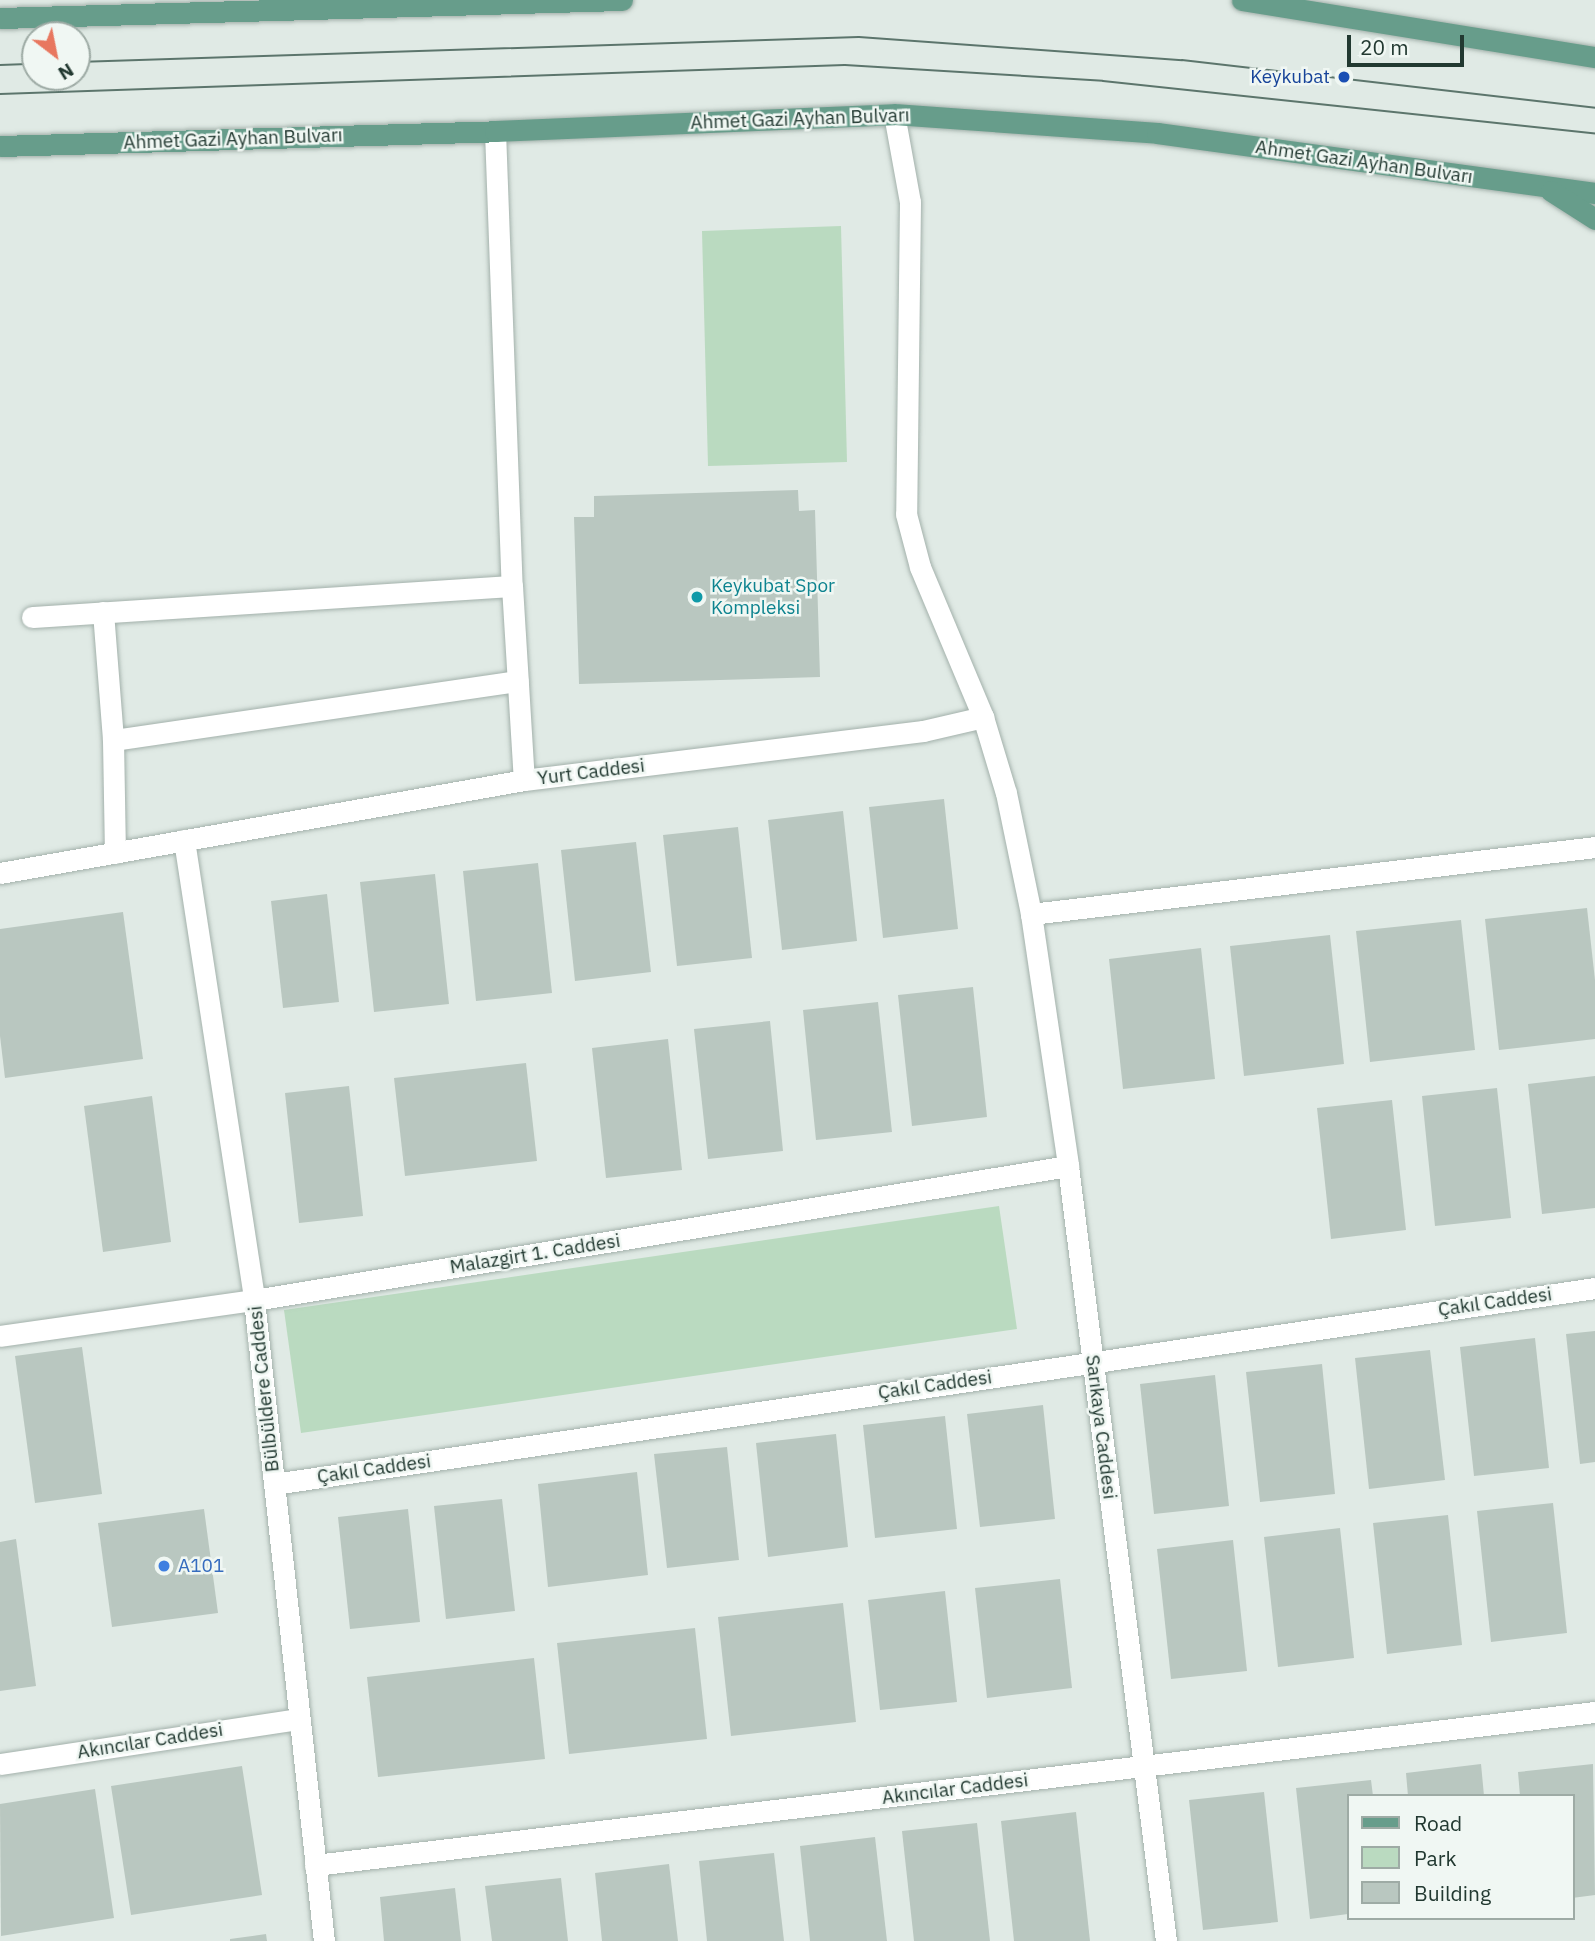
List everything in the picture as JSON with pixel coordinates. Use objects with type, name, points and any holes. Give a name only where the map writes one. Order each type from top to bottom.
[{"type":"main road","points":[[0,18],[622,0]]},
{"type":"main road","points":[[1242,0],[1595,57]]},
{"type":"main road","name":"Ahmet Gazi Ayhan Bulvarı","points":[[0,146],[495,131],[894,114],[1157,133],[1595,193]]},
{"type":"main road","points":[[1543,186],[1595,219]]},
{"type":"street","points":[[894,114],[910,202],[906,514],[920,567],[983,717],[1006,793],[1031,914],[1595,847]]},
{"type":"street","points":[[495,131],[512,586],[524,780]]},
{"type":"street","points":[[32,617],[512,586]]},
{"type":"street","points":[[103,612],[113,740],[115,853]]},
{"type":"street","points":[[113,740],[518,681]]},
{"type":"street","name":"Yurt Caddesi","points":[[0,873],[524,780],[923,731],[983,717]]},
{"type":"street","name":"Bülbüldere Caddesi","points":[[184,840],[254,1300],[324,1941]]},
{"type":"street","name":"Sarıkaya Caddesi","points":[[1031,914],[1068,1166],[1166,1941]]},
{"type":"street","name":"Malazgirt 1. Caddesi","points":[[0,1336],[254,1300],[1068,1166]]},
{"type":"street","name":"Çakıl Caddesi","points":[[274,1483],[1595,1287]]},
{"type":"street","name":"Akıncılar Caddesi","points":[[315,1865],[1595,1712]]},
{"type":"street","name":"Akıncılar Caddesi","points":[[0,1764],[299,1719]]},
{"type":"green space","points":[[841,226],[847,462],[708,466],[702,231]]},
{"type":"green space","points":[[999,1206],[1017,1329],[301,1433],[284,1310]]},
{"type":"building","name":"Keykubat Spor Kompleksi","points":[[798,490],[799,511],[815,510],[820,677],[579,684],[574,517],[594,517],[594,496]]},
{"type":"building","points":[[944,799],[958,929],[883,938],[869,807]]},
{"type":"building","points":[[843,811],[857,941],[782,950],[768,820]]},
{"type":"building","points":[[738,827],[752,958],[677,966],[663,835]]},
{"type":"building","points":[[636,842],[651,972],[575,981],[561,850]]},
{"type":"building","points":[[538,863],[552,993],[476,1001],[463,871]]},
{"type":"building","points":[[435,874],[449,1004],[374,1012],[360,882]]},
{"type":"building","points":[[327,894],[339,1002],[283,1008],[271,901]]},
{"type":"building","points":[[1587,908],[1595,980],[1595,1039],[1499,1050],[1485,919]]},
{"type":"building","points":[[123,912],[143,1059],[5,1078],[0,1036],[0,929]]},
{"type":"building","points":[[1461,920],[1475,1050],[1370,1062],[1356,931]]},
{"type":"building","points":[[1330,935],[1344,1064],[1244,1076],[1230,946]]},
{"type":"building","points":[[1201,948],[1215,1079],[1123,1089],[1109,959]]},
{"type":"building","points":[[973,987],[987,1117],[912,1126],[898,995]]},
{"type":"building","points":[[878,1002],[892,1132],[816,1140],[803,1010]]},
{"type":"building","points":[[770,1021],[783,1151],[708,1159],[694,1029]]},
{"type":"building","points":[[668,1039],[682,1170],[606,1178],[592,1048]]},
{"type":"building","points":[[526,1063],[537,1161],[405,1176],[394,1078]]},
{"type":"building","points":[[1595,1076],[1595,1208],[1542,1214],[1528,1084]]},
{"type":"building","points":[[349,1086],[363,1216],[299,1223],[285,1093]]},
{"type":"building","points":[[1497,1088],[1511,1218],[1435,1226],[1422,1096]]},
{"type":"building","points":[[152,1096],[171,1242],[103,1252],[84,1106]]},
{"type":"building","points":[[1392,1100],[1406,1230],[1331,1239],[1317,1108]]},
{"type":"building","points":[[1595,1331],[1595,1462],[1580,1464],[1566,1334]]},
{"type":"building","points":[[1535,1338],[1549,1468],[1474,1476],[1460,1347]]},
{"type":"building","points":[[82,1347],[102,1494],[35,1503],[15,1356]]},
{"type":"building","points":[[1430,1350],[1445,1480],[1369,1489],[1355,1358]]},
{"type":"building","points":[[1322,1364],[1335,1494],[1260,1502],[1246,1372]]},
{"type":"building","points":[[1215,1375],[1229,1506],[1154,1514],[1140,1384]]},
{"type":"building","points":[[1043,1405],[1055,1519],[980,1527],[967,1414]]},
{"type":"building","points":[[945,1416],[957,1529],[875,1538],[863,1425]]},
{"type":"building","points":[[836,1434],[848,1547],[768,1557],[756,1443]]},
{"type":"building","points":[[727,1447],[739,1560],[667,1568],[654,1454]]},
{"type":"building","points":[[637,1472],[648,1575],[548,1587],[538,1484]]},
{"type":"building","points":[[502,1499],[515,1611],[446,1619],[434,1506]]},
{"type":"building","points":[[1553,1503],[1567,1633],[1491,1642],[1477,1511]]},
{"type":"building","points":[[204,1509],[218,1613],[112,1627],[98,1523]]},
{"type":"building","points":[[408,1509],[420,1622],[350,1629],[338,1517]]},
{"type":"building","points":[[1448,1515],[1462,1645],[1387,1654],[1373,1523]]},
{"type":"building","points":[[1340,1528],[1354,1658],[1278,1667],[1264,1537]]},
{"type":"building","points":[[16,1539],[36,1686],[0,1691],[0,1542]]},
{"type":"building","points":[[1233,1540],[1247,1671],[1171,1679],[1157,1549]]},
{"type":"building","points":[[1060,1579],[1072,1688],[987,1698],[975,1588]]},
{"type":"building","points":[[945,1591],[957,1702],[880,1710],[868,1600]]},
{"type":"building","points":[[843,1603],[856,1722],[731,1736],[718,1617]]},
{"type":"building","points":[[695,1628],[707,1739],[569,1754],[557,1643]]},
{"type":"building","points":[[534,1658],[545,1759],[378,1777],[367,1677]]},
{"type":"building","points":[[1481,1764],[1484,1794],[1408,1794],[1406,1773]]},
{"type":"building","points":[[1593,1764],[1595,1895],[1574,1898],[1574,1794],[1520,1794],[1518,1772]]},
{"type":"building","points":[[242,1766],[262,1895],[131,1915],[111,1786]]},
{"type":"building","points":[[1371,1780],[1373,1794],[1346,1794],[1346,1914],[1310,1919],[1296,1788]]},
{"type":"building","points":[[95,1789],[114,1918],[1,1936],[0,1804]]},
{"type":"building","points":[[1264,1792],[1278,1922],[1203,1930],[1189,1800]]},
{"type":"building","points":[[1076,1812],[1090,1941],[1014,1941],[1001,1821]]},
{"type":"building","points":[[977,1823],[990,1941],[914,1941],[902,1831]]},
{"type":"building","points":[[875,1837],[887,1941],[810,1941],[800,1846]]},
{"type":"building","points":[[774,1853],[784,1941],[707,1941],[699,1861]]},
{"type":"building","points":[[669,1864],[678,1941],[602,1941],[595,1873]]},
{"type":"building","points":[[561,1878],[568,1941],[492,1941],[485,1886]]},
{"type":"building","points":[[455,1888],[461,1941],[384,1941],[380,1897]]},
{"type":"building","points":[[266,1934],[267,1941],[230,1941],[230,1939]]},
{"type":"tram line","points":[[91,62],[859,37],[1182,60],[1595,108]]},
{"type":"tram line","points":[[0,65],[21,64]]},
{"type":"tram line","points":[[0,94],[845,65],[1103,81],[1595,134]]},
{"type":"place","name":"Keykubat","points":[[1344,77]]},
{"type":"place","name":"Keykubat Spor Kompleksi","points":[[697,597]]},
{"type":"place","name":"A101","points":[[164,1566]]}]
